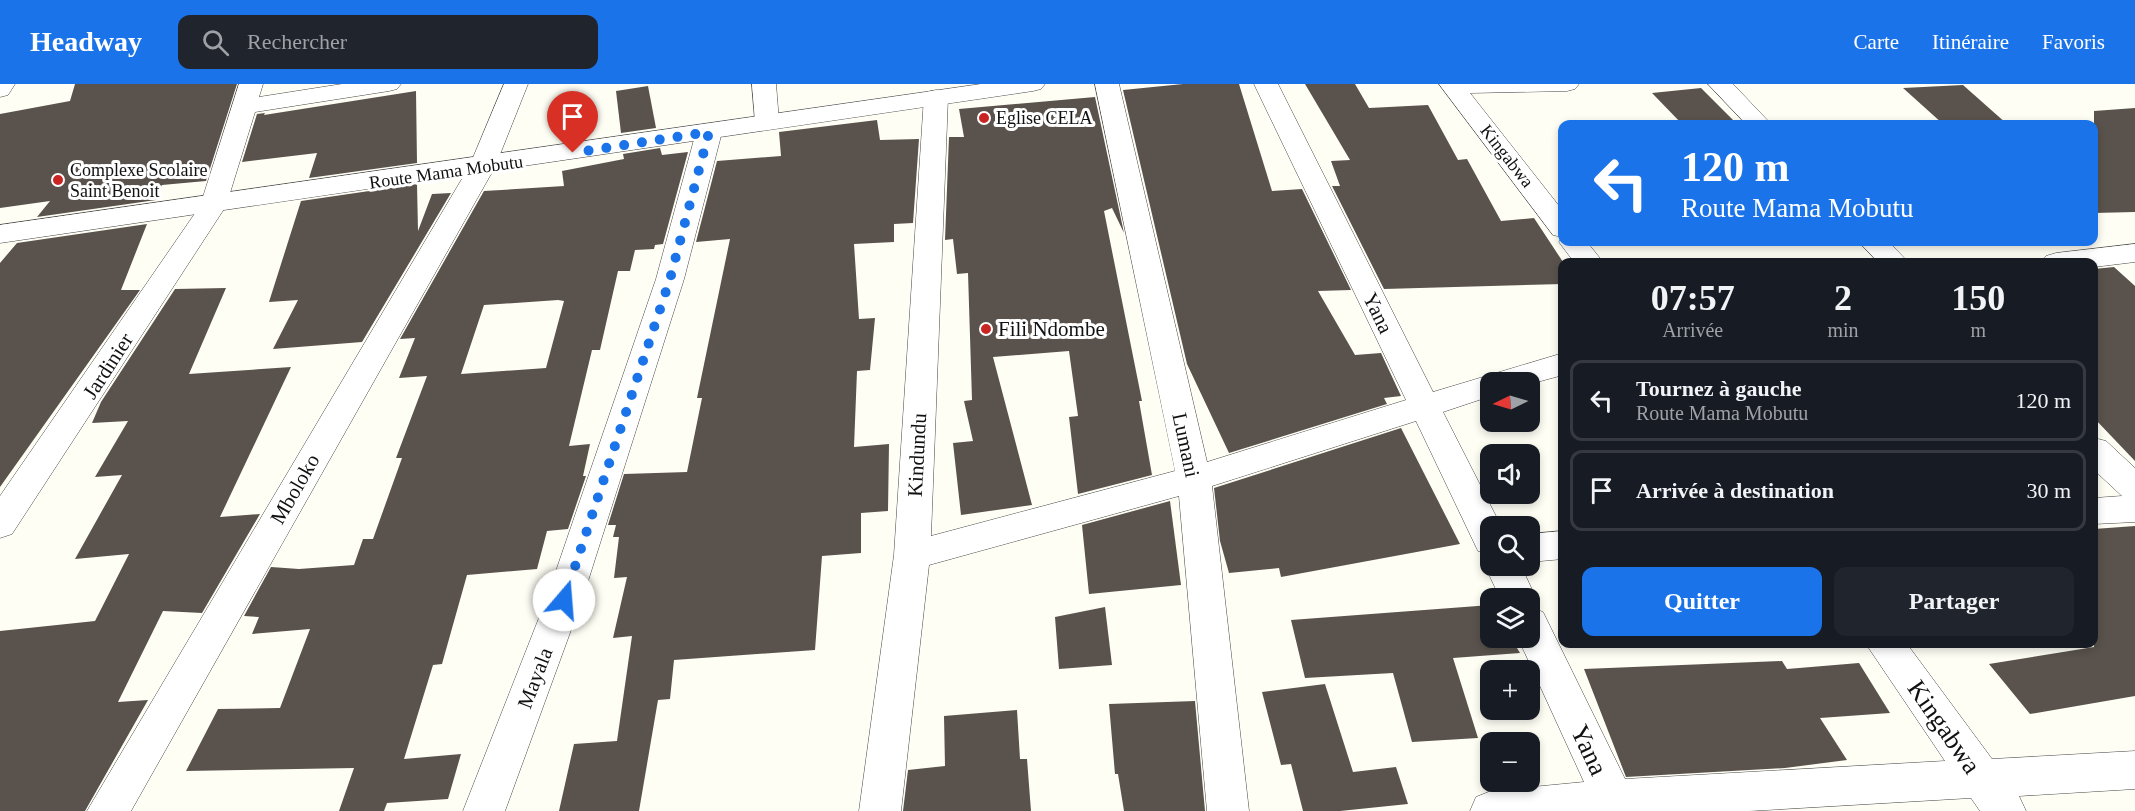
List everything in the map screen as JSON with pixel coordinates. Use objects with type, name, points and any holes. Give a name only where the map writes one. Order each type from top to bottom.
[{"type":"street","points":[[0,90],[3,84]]},
{"type":"street","points":[[248,95],[389,84]]},
{"type":"street","name":"Mboloko","points":[[108,811],[482,167],[516,84]]},
{"type":"street","points":[[764,84],[767,121]]},
{"type":"street","name":"Route Mama Mobutu","points":[[0,234],[482,167],[767,121],[1033,84]]},
{"type":"street","name":"Lumani","points":[[1107,84],[1194,479],[1228,811]]},
{"type":"street","name":"Yana","points":[[1266,84],[1480,519]]},
{"type":"street","points":[[1452,85],[1568,84]]},
{"type":"street","points":[[1720,84],[1756,120]]},
{"type":"street","name":"Kingabwa","points":[[1452,85],[1558,223]]},
{"type":"street","name":"Jardinier","points":[[0,524],[29,484],[213,206],[248,95]]},
{"type":"street","name":"Kindundu","points":[[880,811],[912,555],[936,97]]},
{"type":"street","name":"Mayala","points":[[484,811],[564,600],[670,279],[709,132]]},
{"type":"street","points":[[1576,246],[1586,258]]},
{"type":"street","points":[[1877,246],[1890,258]]},
{"type":"street","points":[[2091,258],[2135,253]]},
{"type":"street","points":[[1535,372],[1558,365]]},
{"type":"street","points":[[912,555],[1194,479],[1480,388]]},
{"type":"street","points":[[2098,454],[2135,488]]},
{"type":"street","points":[[2098,511],[2135,509]]},
{"type":"street","points":[[1540,547],[1558,545]]},
{"type":"street","name":"Yana","points":[[1540,644],[1616,805]]},
{"type":"street","name":"Kingabwa","points":[[1888,648],[2004,811]]},
{"type":"street","points":[[1491,811],[1616,805],[1980,778],[2135,770]]},
{"type":"building","points":[[75,84],[237,84],[206,181],[162,185],[156,200],[37,217],[50,201],[0,208],[0,114],[70,101]]},
{"type":"building","points":[[1183,84],[1239,84],[1272,191],[1302,189],[1351,290],[1318,291],[1355,355],[1381,353],[1401,396],[1384,398],[1387,404],[1229,453],[1187,364],[1123,90]]},
{"type":"building","points":[[1305,84],[1355,84],[1369,108],[1428,105],[1458,160],[1467,159],[1501,221],[1534,218],[1560,258],[1558,258],[1558,284],[1384,289],[1332,186],[1340,186],[1331,161],[1350,160]]},
{"type":"building","points":[[1963,85],[2002,120],[1939,120],[1903,88]]},
{"type":"building","points":[[648,86],[656,128],[621,133],[616,91]]},
{"type":"building","points":[[1701,88],[1733,120],[1678,120],[1652,93]]},
{"type":"building","points":[[416,91],[417,163],[309,178],[317,153],[242,162],[257,114],[265,113],[264,115]]},
{"type":"building","points":[[1095,97],[1124,233],[1112,208],[1104,211],[1142,401],[1139,401],[1152,475],[1078,494],[1069,417],[1078,416],[1069,351],[993,357],[1032,505],[961,515],[953,443],[973,441],[964,401],[972,400],[968,273],[957,274],[953,239],[945,240],[949,137],[964,137],[959,109]]},
{"type":"building","points":[[2135,108],[2135,212],[2098,213],[2098,120],[2094,120],[2094,111]]},
{"type":"building","points":[[877,120],[880,140],[919,139],[913,223],[894,224],[894,242],[854,244],[859,319],[875,318],[870,370],[857,371],[854,447],[889,444],[888,511],[861,513],[861,553],[822,556],[815,650],[674,660],[670,699],[658,700],[639,811],[559,811],[574,744],[617,741],[632,636],[613,638],[627,577],[614,578],[619,537],[613,537],[616,525],[608,525],[624,474],[687,472],[702,398],[697,398],[730,239],[696,242],[717,161],[781,156],[779,132]]},
{"type":"building","points":[[660,148],[662,155],[688,152],[663,244],[655,245],[654,249],[635,250],[630,271],[618,271],[600,350],[592,350],[569,446],[590,444],[583,476],[586,476],[568,529],[547,531],[537,569],[467,575],[442,664],[433,665],[404,759],[461,754],[448,799],[387,803],[384,811],[339,811],[354,768],[186,771],[218,709],[280,708],[310,629],[252,634],[259,617],[244,616],[271,567],[299,569],[354,565],[363,539],[373,539],[402,458],[396,458],[427,376],[399,378],[415,338],[400,339],[484,191],[564,186],[562,171],[624,159],[623,154]],"holes":[[[564,301],[546,368],[461,374],[484,305]]]},
{"type":"building","points":[[417,184],[418,231],[432,194],[451,193],[362,342],[273,349],[298,300],[269,302],[301,201]]},
{"type":"building","points":[[147,224],[121,290],[140,290],[0,487],[0,263],[17,243]]},
{"type":"building","points":[[2114,267],[2135,286],[2135,461],[2098,422],[2098,269]]},
{"type":"building","points":[[226,288],[189,374],[291,367],[220,517],[260,514],[202,613],[163,611],[118,702],[148,700],[85,811],[0,811],[0,631],[95,621],[129,554],[75,559],[122,475],[95,477],[128,421],[92,423],[101,402],[175,289]]},
{"type":"building","points":[[1401,428],[1460,544],[1281,577],[1279,568],[1229,573],[1220,541],[1214,488]]},
{"type":"building","points":[[1170,501],[1181,585],[1089,594],[1082,525]]},
{"type":"building","points":[[2135,526],[2135,696],[2030,714],[1989,664],[2098,648],[2098,529]]},
{"type":"building","points":[[1480,606],[1480,648],[1517,648],[1520,653],[1453,658],[1478,738],[1412,742],[1393,673],[1305,678],[1291,620]]},
{"type":"building","points":[[1105,607],[1112,665],[1059,669],[1055,617]]},
{"type":"building","points":[[1782,661],[1787,669],[1859,663],[1890,713],[1820,718],[1847,760],[1785,768],[1626,777],[1584,669]]},
{"type":"building","points":[[1325,684],[1353,772],[1396,767],[1408,804],[1340,811],[1303,811],[1291,764],[1281,765],[1262,692]]},
{"type":"building","points":[[1195,701],[1205,811],[1124,811],[1118,774],[1115,774],[1109,704]]},
{"type":"building","points":[[1017,710],[1020,759],[1027,759],[1031,811],[903,811],[908,770],[945,766],[944,716]]},
{"type":"place","name":"Eglise CELA","points":[[984,118]]},
{"type":"place","name":"Complexe Scolaire Saint Benoit","points":[[58,180]]},
{"type":"place","name":"Fili Ndombe","points":[[986,329]]},
{"type":"route","points":[[564,600],[670,279],[709,132],[573,153]]}]
